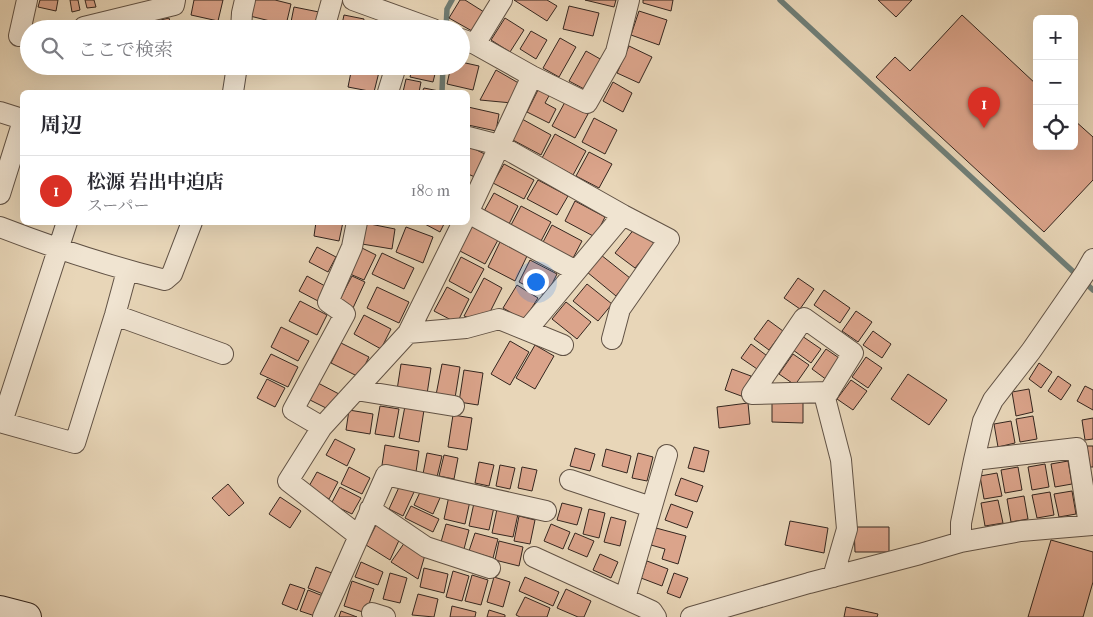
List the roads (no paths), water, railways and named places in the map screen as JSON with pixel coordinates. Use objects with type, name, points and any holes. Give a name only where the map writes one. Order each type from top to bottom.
[{"type":"street","points":[[23,20],[27,0]]},
{"type":"street","points":[[111,20],[174,4],[175,0]]},
{"type":"street","points":[[242,20],[245,0]]},
{"type":"street","points":[[326,20],[332,0]]},
{"type":"street","points":[[353,0],[399,20]]},
{"type":"street","points":[[470,40],[502,0]]},
{"type":"street","points":[[470,43],[532,76],[587,102],[616,52],[629,0]]},
{"type":"street","points":[[19,36],[20,32]]},
{"type":"street","points":[[233,90],[236,75]]},
{"type":"street","points":[[389,90],[393,75]]},
{"type":"street","points":[[470,209],[532,76]]},
{"type":"street","points":[[0,112],[20,118]]},
{"type":"street","points":[[0,194],[20,130]]},
{"type":"street","points":[[470,138],[499,145],[669,239],[620,310],[612,339]]},
{"type":"street","points":[[470,214],[576,271]]},
{"type":"street","points":[[527,330],[623,215]]},
{"type":"street","points":[[66,225],[1,422],[75,443],[127,271]]},
{"type":"street","points":[[0,228],[58,250],[127,271],[165,280],[172,274],[191,225]]},
{"type":"street","points":[[322,427],[293,410],[345,314],[328,302],[352,247],[356,225]]},
{"type":"street","points":[[358,536],[288,481],[322,427],[408,333],[462,225]]},
{"type":"street","points":[[961,542],[961,524],[974,460],[984,420],[993,400],[1030,351],[1084,273]]},
{"type":"street","points":[[115,315],[223,354]]},
{"type":"street","points":[[828,392],[752,394],[804,318],[854,353],[825,398],[841,460],[847,529],[833,577]]},
{"type":"street","points":[[408,333],[466,328],[499,319],[563,345]]},
{"type":"street","points":[[356,390],[454,406]]},
{"type":"street","points":[[691,617],[961,542],[1021,531],[1091,525],[1077,448],[974,460]]},
{"type":"street","points":[[625,598],[666,455]]},
{"type":"street","points":[[323,617],[386,475],[546,511]]},
{"type":"street","points":[[570,480],[651,507]]},
{"type":"street","points":[[370,509],[426,547],[490,568]]},
{"type":"street","points":[[534,557],[652,610],[656,617]]},
{"type":"street","points":[[0,610],[27,617]]},
{"type":"waterway","points":[[446,20],[447,9],[452,0]]},
{"type":"waterway","points":[[780,0],[1093,290]]},
{"type":"waterway","points":[[442,90],[443,75]]},
{"type":"place","name":"松源 岩出中迫店","points":[[984,128]]}]
